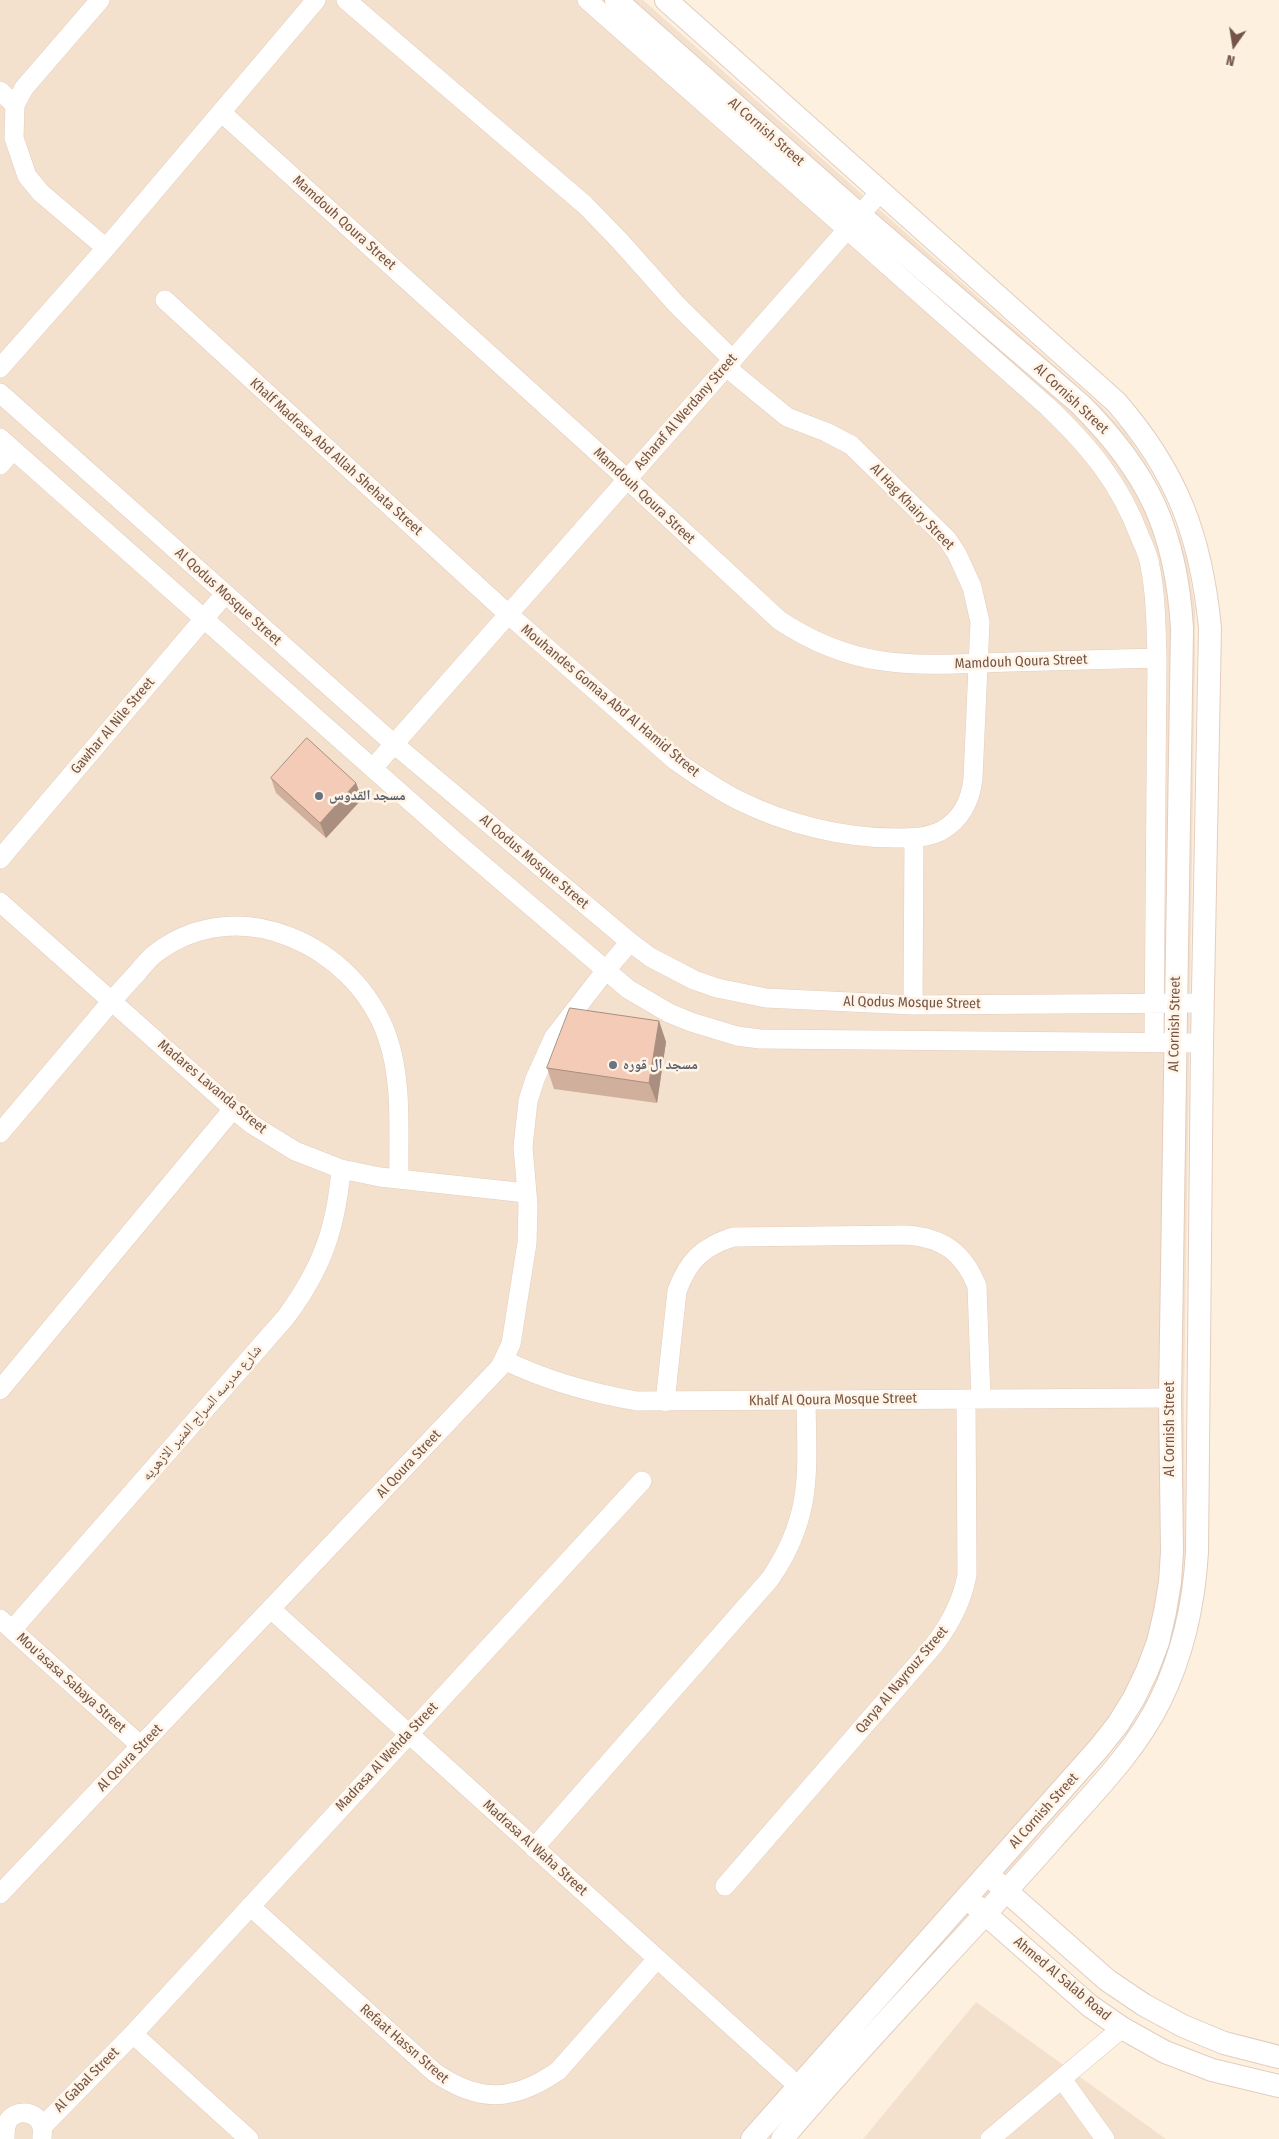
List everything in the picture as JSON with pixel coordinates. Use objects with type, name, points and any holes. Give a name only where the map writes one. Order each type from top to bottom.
[{"type":"street","points":[[100,0],[24,88],[15,105],[14,138],[27,176],[41,193],[106,248]]},
{"type":"street","points":[[0,368],[106,248],[316,0]]},
{"type":"street","name":"Al Hag Khairy Street","points":[[346,0],[584,204],[619,240],[729,363],[787,417],[826,432],[851,445],[947,539],[966,570],[977,604],[980,640],[972,791],[960,815],[945,828],[927,836],[914,838]]},
{"type":"street","points":[[587,0],[854,222],[1082,440],[1111,477],[1134,520],[1150,564],[1156,611],[1165,1003]]},
{"type":"street","name":"Al Cornish Street","points":[[616,0],[854,222],[1080,404],[1106,430],[1128,458],[1147,489],[1162,522],[1176,575],[1182,628],[1164,1043],[1172,1552],[1170,1582],[1162,1627],[1147,1671],[1130,1705],[1099,1748],[752,2139]]},
{"type":"street","name":"Al Cornish Street","points":[[666,0],[1116,402],[1152,448],[1180,498],[1191,526],[1200,559],[1210,628],[1202,1043],[1197,1552],[1196,1583],[1182,1646],[1159,1703],[1120,1762],[1006,1892],[814,2100],[782,2139]]},
{"type":"street","points":[[0,91],[15,105]]},
{"type":"street","name":"Mamdouh Qoura Street","points":[[221,112],[779,620],[799,633],[842,653],[866,659],[915,665],[1157,658]]},
{"type":"street","name":"Asharaf Al Werdany Street","points":[[372,768],[881,191]]},
{"type":"street","name":"Khalf Madrasa Abd Allah Shehata Street","points":[[164,300],[508,614]]},
{"type":"street","name":"Al Qodus Mosque Street","points":[[0,393],[394,744],[630,942],[657,961],[694,980],[742,994],[766,998],[913,1005],[1203,1003]]},
{"type":"street","points":[[0,465],[6,444],[372,768],[628,989],[669,1013],[714,1030],[760,1039],[1202,1043]]},
{"type":"street","name":"Gawhar Al Nile Street","points":[[0,859],[225,594]]},
{"type":"street","name":"Mouhandes Gomaa Abd Al Hamid Street","points":[[508,614],[676,761],[706,782],[738,800],[771,814],[824,830],[878,838],[914,838]]},
{"type":"street","points":[[913,1005],[914,838]]},
{"type":"street","name":"Madares Lavanda Street","points":[[0,902],[233,1109],[253,1125],[287,1147],[341,1169],[380,1177],[526,1193]]},
{"type":"street","points":[[0,1133],[155,953],[175,941],[196,933],[235,927],[266,929],[288,935],[323,954],[355,982],[371,1005],[386,1036],[396,1075],[399,1179]]},
{"type":"street","name":"Al Qoura Street","points":[[0,1894],[495,1374],[504,1360],[513,1335],[527,1243],[529,1218],[523,1147],[528,1101],[535,1079],[554,1037],[630,942]]},
{"type":"street","points":[[0,1390],[233,1109]]},
{"type":"street","name":"شارع مدرسه السراج المنير الازهريه","points":[[6,1624],[286,1317],[302,1296],[315,1274],[326,1248],[336,1214],[341,1169]]},
{"type":"street","name":"Qarya Al Nayrouz Street","points":[[665,1402],[677,1291],[683,1276],[692,1262],[718,1242],[733,1237],[907,1235],[922,1237],[937,1241],[962,1259],[971,1271],[977,1286],[967,1575],[962,1598],[952,1620],[934,1645],[725,1886]]},
{"type":"street","name":"Khalf Al Qoura Mosque Street","points":[[504,1360],[532,1373],[584,1391],[637,1401],[1170,1398]]},
{"type":"street","points":[[534,1848],[770,1579],[783,1560],[796,1533],[805,1496],[807,1473],[806,1400]]},
{"type":"street","name":"Madrasa Al Wehda Street","points":[[133,2034],[408,1733],[642,1481]]},
{"type":"street","name":"Madrasa Al Waha Street","points":[[272,1610],[798,2086]]},
{"type":"street","name":"Mou'asasa Sabaya Street","points":[[6,1624],[142,1746]]},
{"type":"street","name":"Ahmed Al Salab Road","points":[[987,1874],[1107,1980],[1144,2005],[1183,2026],[1224,2043],[1279,2057]]},
{"type":"street","name":"Ahmed Al Salab Road","points":[[966,1897],[1090,2006],[1122,2028],[1165,2052],[1212,2070],[1279,2086]]},
{"type":"street","name":"Refaat Hassn Street","points":[[250,1906],[434,2072],[452,2085],[474,2093],[496,2096],[518,2092],[540,2084],[558,2071],[657,1958]]},
{"type":"street","points":[[990,2139],[1122,2028]]},
{"type":"street","points":[[133,2034],[249,2139]]},
{"type":"street","name":"Al Gabal Street","points":[[42,2133],[133,2034]]},
{"type":"street","points":[[1062,2079],[1105,2139]]},
{"type":"street","points":[[5,2139],[6,2111],[26,2112],[33,2115],[42,2133]]},
{"type":"shaded area","points":[[0,0],[643,0],[1101,406],[1126,433],[1145,462],[1159,488],[1179,534],[1188,565],[1195,608],[1184,1398],[1185,1551],[1180,1604],[1168,1645],[1151,1689],[1131,1724],[1104,1761],[988,1894],[924,1961],[764,2139],[0,2139]]},
{"type":"shaded area","points":[[976,2002],[1166,2139],[863,2139]]},
{"type":"building","name":"مسجد القدوس","points":[[307,738],[356,783],[320,823],[271,778]]},
{"type":"building","points":[[570,1008],[659,1021],[649,1083],[547,1068]]},
{"type":"place","name":"مسجد القدوس","points":[[319,796]]},
{"type":"place","name":"مسجد ال قوره","points":[[613,1065]]}]
